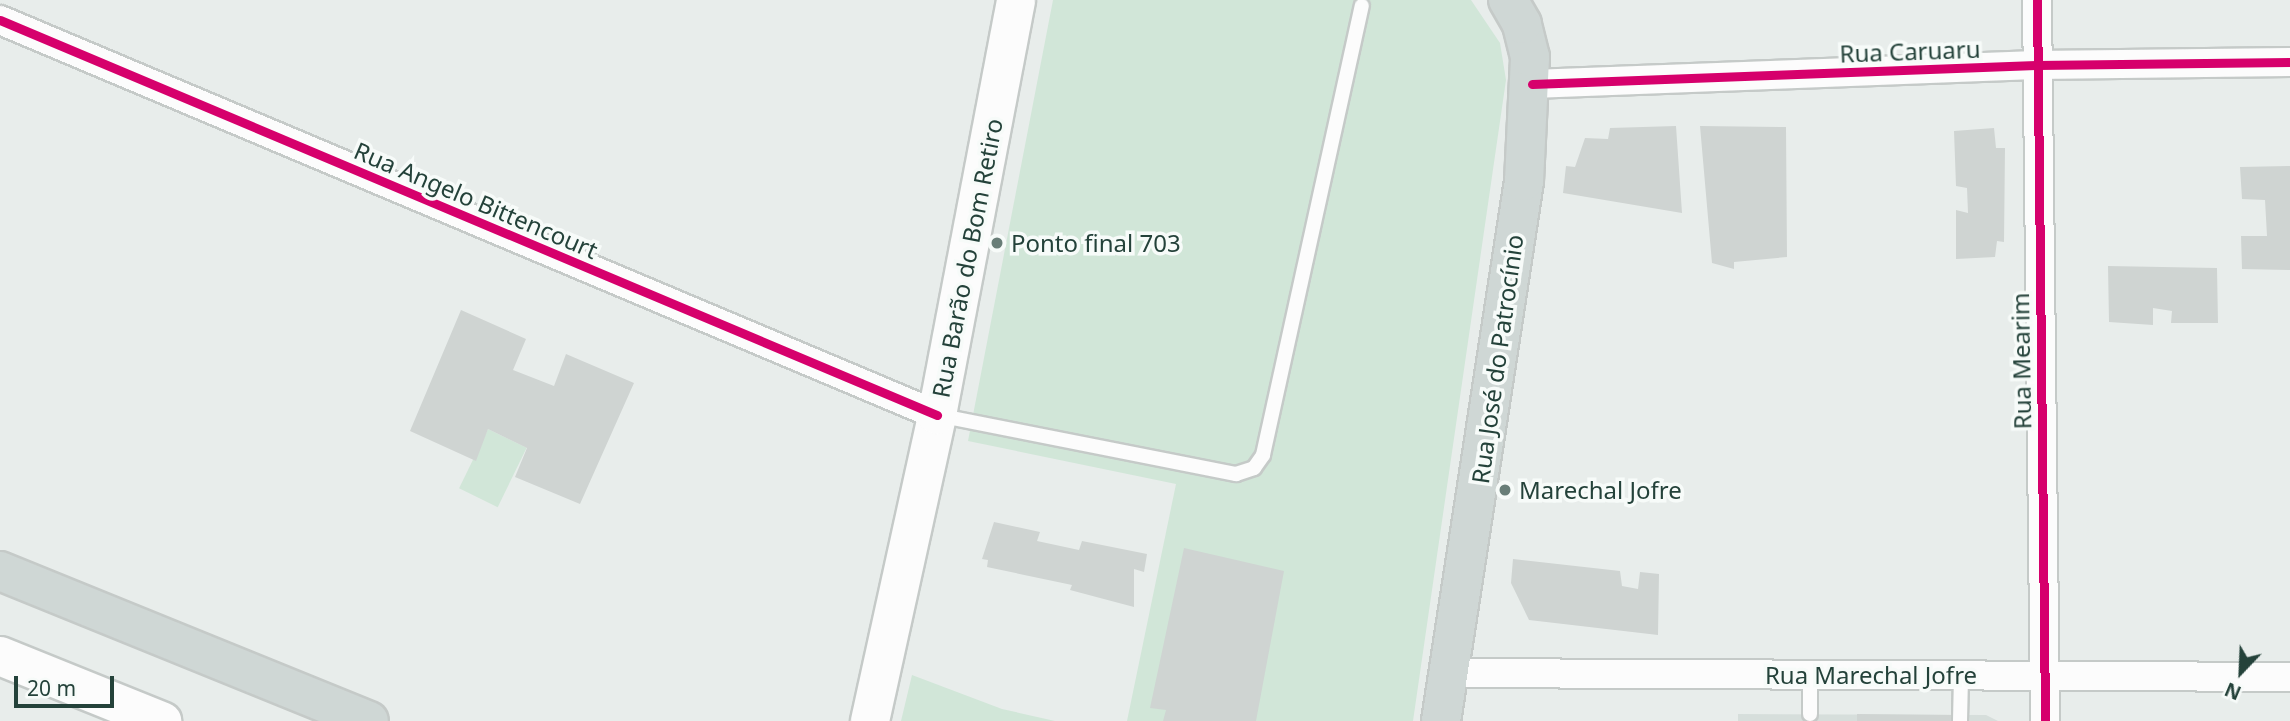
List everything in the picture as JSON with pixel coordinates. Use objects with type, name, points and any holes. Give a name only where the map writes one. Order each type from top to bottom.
[{"type":"main road","name":"Rua Barão do Bom Retiro","points":[[870,721],[937,415],[1016,0]]},
{"type":"main road","name":"Rua José do Patrocínio","points":[[1441,721],[1451,673],[1524,181],[1532,84],[1522,24],[1507,0]]},
{"type":"main road","points":[[0,571],[369,721]]},
{"type":"main road","points":[[0,656],[162,721]]},
{"type":"street","name":"Rua Mearim","points":[[2037,0],[2045,721]]},
{"type":"street","name":"Rua Angelo Bittencourt","points":[[0,20],[937,415]]},
{"type":"street","name":"Rua Caruaru","points":[[1532,84],[2036,65],[2290,62]]},
{"type":"street","name":"Rua Marechal Jofre","points":[[1451,673],[2290,677]]},
{"type":"lane","points":[[937,415],[1236,474],[1254,468],[1263,455],[1362,6]]},
{"type":"lane","points":[[1810,675],[1810,714]]},
{"type":"lane","points":[[1960,721],[1961,676]]},
{"type":"shaded area","points":[[1738,714],[1986,715],[1998,721],[1738,721]]},
{"type":"green space","points":[[1053,0],[1471,0],[1500,43],[1506,80],[1413,721],[1127,721],[1176,484],[968,441]]},
{"type":"green space","points":[[488,429],[527,448],[498,507],[459,488]]},
{"type":"green space","points":[[912,675],[1002,709],[1055,721],[901,721]]},
{"type":"building","points":[[1676,126],[1682,213],[1563,193],[1566,166],[1575,167],[1585,138],[1608,139],[1610,128]]},
{"type":"building","points":[[1700,126],[1786,127],[1787,257],[1734,262],[1734,269],[1712,263]]},
{"type":"building","points":[[1994,128],[1996,148],[2005,148],[2004,242],[1997,241],[1995,257],[1956,259],[1956,210],[1968,213],[1967,188],[1956,186],[1954,131]]},
{"type":"building","points":[[2290,166],[2290,270],[2242,269],[2241,236],[2267,236],[2265,200],[2242,199],[2240,167]]},
{"type":"building","points":[[2108,266],[2217,268],[2218,323],[2171,323],[2172,311],[2153,308],[2153,325],[2109,322]]},
{"type":"building","points":[[461,310],[526,339],[513,370],[554,386],[566,354],[634,383],[580,504],[515,477],[527,448],[488,429],[476,461],[410,431]]},
{"type":"building","points":[[994,522],[1040,532],[1037,541],[1079,550],[1082,541],[1147,554],[1144,572],[1134,569],[1134,607],[1070,590],[1072,585],[987,567],[988,560],[982,559]]},
{"type":"building","points":[[1184,548],[1284,571],[1256,721],[1163,721],[1166,710],[1150,708]]},
{"type":"building","points":[[1513,559],[1620,571],[1622,586],[1638,589],[1640,572],[1659,574],[1658,635],[1529,620],[1511,583]]},
{"type":"building","points":[[1857,714],[1953,715],[1953,721],[1857,721]]},
{"type":"cycle path","points":[[2037,0],[2045,721]]},
{"type":"cycle path","points":[[0,20],[937,415]]},
{"type":"cycle path","points":[[1532,84],[2036,65],[2290,62]]},
{"type":"place","name":"Ponto final 703","points":[[997,243]]},
{"type":"place","name":"Marechal Jofre","points":[[1505,490]]}]
